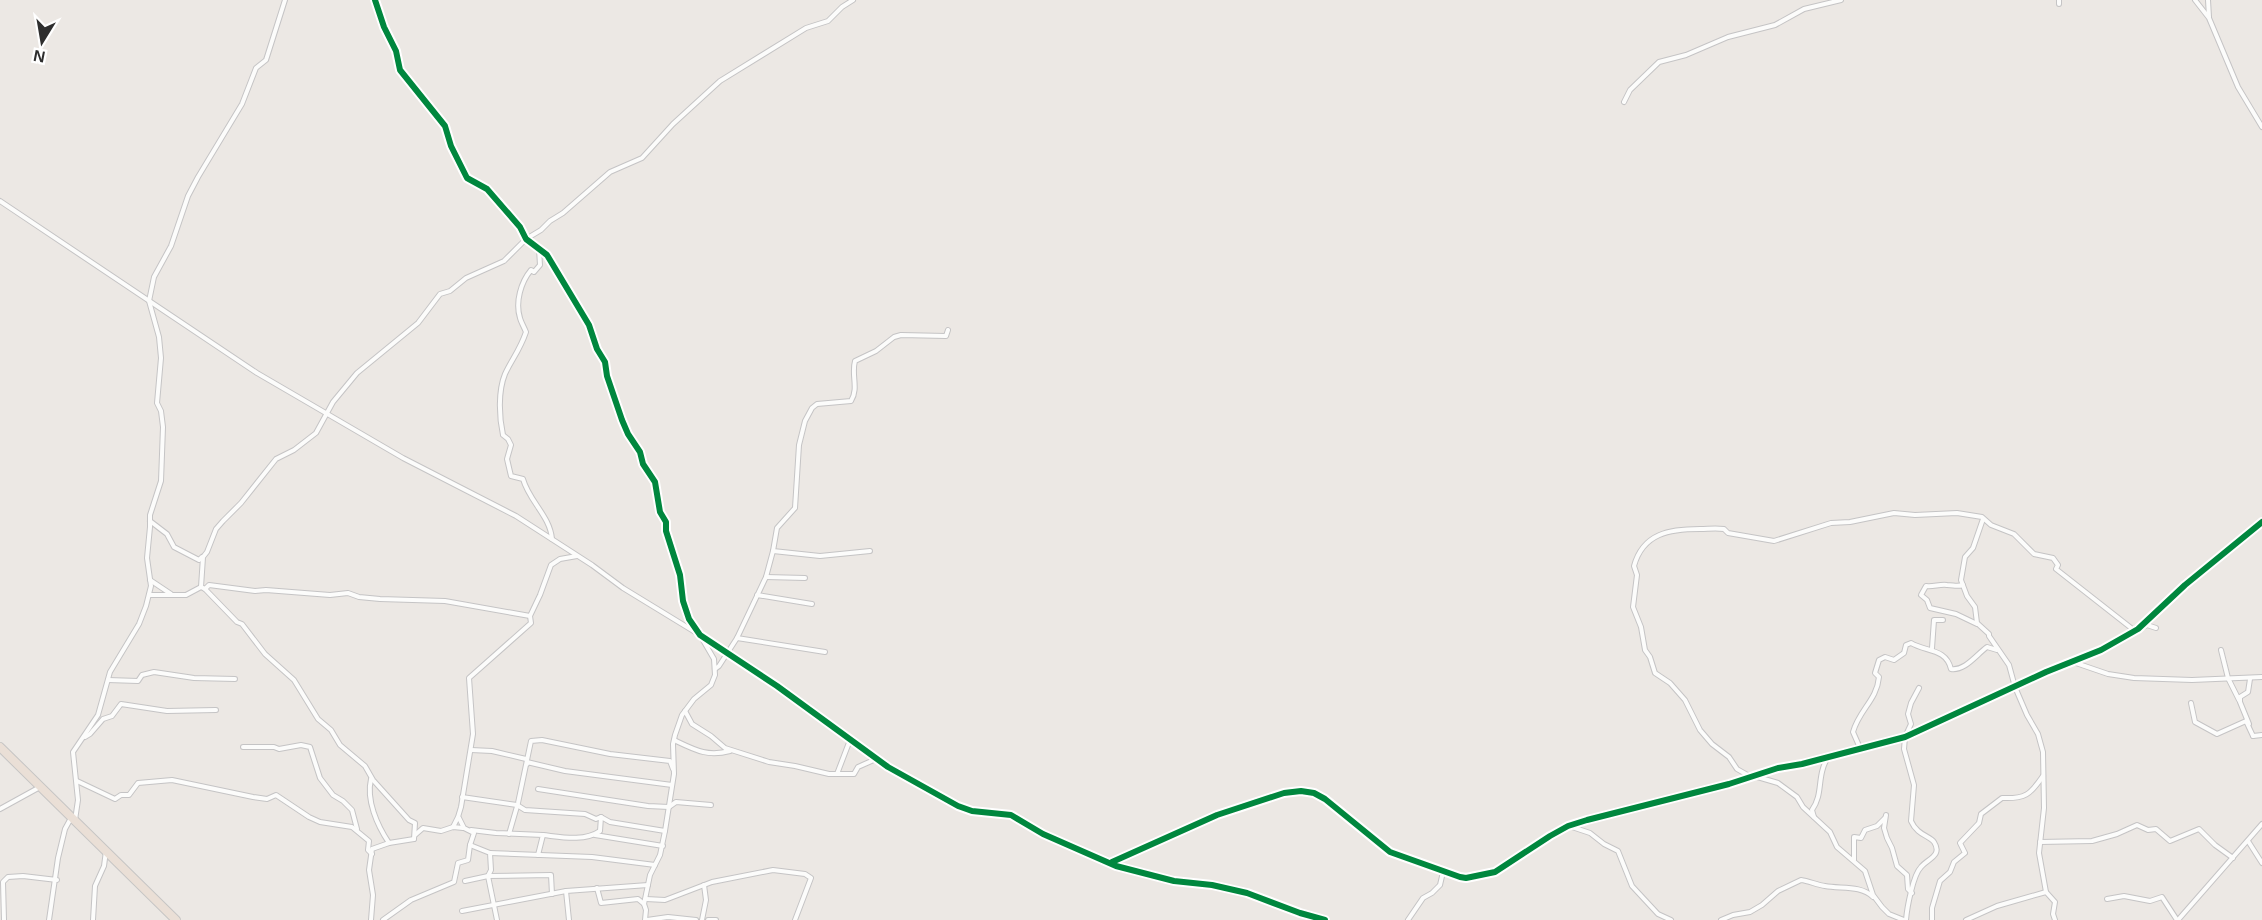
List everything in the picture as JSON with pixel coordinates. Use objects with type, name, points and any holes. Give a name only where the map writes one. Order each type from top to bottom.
[{"type":"highway","points":[[0,747],[176,920]]},
{"type":"street","points":[[49,920],[57,880],[58,858],[65,829],[78,811],[73,752],[98,715],[108,680],[117,660],[139,624],[149,595],[150,580],[147,558],[150,521],[161,481],[163,427],[161,411],[157,403],[159,337],[149,301],[154,277],[171,246],[188,196],[242,104],[256,68],[266,60],[285,0]]},
{"type":"street","points":[[375,0],[394,47],[400,70],[445,126],[463,173],[491,194],[519,227],[526,239],[539,248],[554,264],[589,325],[604,362],[622,420],[640,452],[643,464],[655,482],[660,512],[666,522],[666,531],[680,574],[683,601],[689,619],[714,659],[715,675],[711,685],[694,699],[686,711],[674,740],[674,771],[663,846],[648,885],[645,902],[646,920],[668,917],[696,920]]},
{"type":"street","points":[[414,839],[415,823],[409,820],[372,778],[365,766],[340,745],[331,730],[318,719],[294,680],[265,654],[242,624],[237,622],[203,588],[200,572],[201,559],[207,552],[216,529],[241,503],[276,459],[294,450],[316,433],[333,402],[357,373],[418,324],[440,294],[450,291],[466,278],[504,261],[526,239],[542,230],[610,172],[642,158],[673,124],[720,81],[806,28],[828,21],[853,0]]},
{"type":"street","points":[[1624,102],[1629,90],[1659,62],[1686,55],[1728,37],[1775,25],[1804,9],[1841,0]]},
{"type":"street","points":[[2195,0],[2209,18],[2238,87],[2262,127]]},
{"type":"street","points":[[2208,0],[2209,18]]},
{"type":"street","points":[[0,201],[257,373],[403,458],[516,516],[623,588],[728,652],[876,759],[957,806],[972,811],[1011,814],[1043,834],[1112,862],[1116,866],[1174,881],[1247,892],[1300,913],[1325,920]]},
{"type":"street","points":[[539,248],[540,265],[534,272],[531,270],[523,279],[520,290],[519,318],[526,332],[519,351],[502,382],[500,419],[503,435],[511,445],[507,459],[511,476],[523,479],[525,487],[551,527],[552,539]]},
{"type":"street","points":[[715,669],[737,638],[766,577],[777,528],[795,508],[799,445],[805,421],[812,408],[822,403],[851,401],[855,392],[855,361],[876,351],[894,337],[901,335],[946,336],[948,330]]},
{"type":"street","points":[[1882,907],[1873,895],[1865,871],[1837,847],[1830,832],[1803,807],[1797,797],[1779,783],[1752,776],[1737,769],[1729,757],[1712,744],[1700,730],[1689,706],[1670,683],[1655,673],[1645,650],[1641,627],[1633,604],[1636,574],[1634,565],[1645,546],[1660,533],[1686,529],[1717,528],[1726,530],[1728,533],[1774,541],[1831,523],[1850,522],[1894,513],[1915,515],[1957,513],[1983,518],[1991,525],[2014,534],[2034,554],[2053,558],[2059,571],[2136,630]]},
{"type":"street","points":[[1978,624],[1975,607],[1961,580],[1964,561],[1973,548],[1983,518]]},
{"type":"street","points":[[150,521],[167,534],[174,547],[201,559]]},
{"type":"street","points":[[2136,630],[2185,585],[2262,522]]},
{"type":"street","points":[[773,551],[820,555],[857,554],[870,551]]},
{"type":"street","points":[[453,827],[458,817],[473,734],[469,678],[531,623],[530,616],[551,565],[560,559],[578,556]]},
{"type":"street","points":[[766,577],[805,578]]},
{"type":"street","points":[[150,580],[172,594]]},
{"type":"street","points":[[1963,585],[1957,587],[1948,584],[1939,587],[1926,586],[1921,595],[1927,600],[1930,608],[1956,614],[1978,624],[1989,634],[2009,665],[2015,687],[2038,734],[2043,753],[2044,776],[2044,808],[2039,853],[2046,892],[2055,902],[2053,914],[2055,920]]},
{"type":"street","points":[[149,595],[186,595],[209,585],[255,591],[330,595],[348,593],[359,597],[380,599],[445,601],[530,616]]},
{"type":"street","points":[[757,595],[812,604]]},
{"type":"street","points":[[1112,862],[1217,815],[1284,793],[1301,791],[1314,793],[1325,799],[1390,852],[1466,878],[1495,872],[1568,826],[1647,803],[1715,788],[1778,768],[1905,737],[2101,650],[2147,625],[2156,628],[2151,618]]},
{"type":"street","points":[[1932,648],[1934,620],[1943,620]]},
{"type":"street","points":[[737,638],[825,652]]},
{"type":"street","points":[[1860,748],[1853,732],[1860,712],[1868,707],[1875,694],[1880,676],[1875,673],[1879,660],[1885,657],[1894,660],[1902,656],[1906,645],[1911,643],[1919,648],[1932,648],[1949,660],[1951,669],[1956,670],[1987,647],[1998,650]]},
{"type":"street","points":[[2221,650],[2228,678],[2253,736]]},
{"type":"street","points":[[2072,662],[2123,677],[2192,680],[2262,678]]},
{"type":"street","points":[[108,680],[138,681],[142,675],[154,672],[194,678],[234,679]]},
{"type":"street","points":[[2240,702],[2240,697],[2248,692],[2250,679]]},
{"type":"street","points":[[1721,920],[1750,912],[1778,891],[1801,880],[1823,886],[1868,892],[1889,914],[1905,920],[1913,881],[1920,867],[1933,859],[1936,854],[1932,840],[1923,836],[1911,821],[1914,785],[1904,749],[1905,737],[1911,724],[1908,714],[1919,688]]},
{"type":"street","points":[[2191,703],[2195,722],[2209,731],[2217,734],[2246,722],[2253,736]]},
{"type":"street","points":[[82,738],[90,734],[103,719],[112,716],[121,704],[167,711],[216,710]]},
{"type":"street","points":[[686,711],[692,724],[701,728],[725,748],[769,762],[829,774],[854,774],[858,767],[876,759]]},
{"type":"street","points":[[2253,736],[2262,735]]},
{"type":"street","points":[[522,782],[531,741],[542,740],[610,754],[670,761],[674,771]]},
{"type":"street","points":[[674,740],[697,751],[716,754],[731,751]]},
{"type":"street","points":[[837,774],[850,740]]},
{"type":"street","points":[[243,747],[279,749],[301,745],[310,747],[320,778],[333,795],[344,801],[352,810],[357,830]]},
{"type":"street","points":[[471,750],[540,762]]},
{"type":"street","points":[[1814,818],[1812,810],[1819,797],[1821,771],[1828,757]]},
{"type":"street","points":[[509,834],[527,762],[565,771],[672,785]]},
{"type":"street","points":[[1932,920],[1932,908],[1940,881],[1950,872],[1954,862],[1965,853],[1960,843],[1979,823],[1981,814],[2002,798],[2028,795],[2044,776]]},
{"type":"street","points":[[372,778],[370,792],[376,821],[389,843]]},
{"type":"street","points":[[76,781],[115,799],[121,795],[129,795],[138,783],[156,780],[172,780],[267,799],[276,795],[320,822],[348,826],[357,830],[369,841],[368,850],[372,854]]},
{"type":"street","points":[[78,793],[87,785]]},
{"type":"street","points":[[0,809],[40,787]]},
{"type":"street","points":[[538,789],[648,806],[669,807],[676,802],[711,805]]},
{"type":"street","points":[[462,797],[517,805],[525,810],[585,814],[596,819],[601,817],[610,822],[665,831]]},
{"type":"street","points":[[1854,860],[1854,837],[1861,838],[1865,830],[1877,826],[1886,815],[1884,828],[1887,838],[1897,866],[1907,875],[1908,889],[1912,894]]},
{"type":"street","points":[[383,920],[411,900],[454,882],[458,864],[468,860],[474,834],[464,828],[458,817]]},
{"type":"street","points":[[594,835],[600,831],[601,817]]},
{"type":"street","points":[[2107,899],[2124,896],[2150,901],[2162,897],[2178,920],[2262,824]]},
{"type":"street","points":[[2040,842],[2092,841],[2137,825],[2148,830],[2156,830],[2170,841],[2199,829],[2233,858]]},
{"type":"street","points":[[1568,826],[1590,832],[1604,844],[1618,851],[1626,875],[1636,891],[1663,918],[1671,920]]},
{"type":"street","points":[[414,839],[416,832],[423,828],[441,831],[453,827],[509,834],[576,838],[594,835],[663,846]]},
{"type":"street","points":[[538,855],[543,835]]},
{"type":"street","points":[[371,920],[373,895],[369,870],[372,849],[389,843],[414,839]]},
{"type":"street","points":[[2248,840],[2262,863]]},
{"type":"street","points":[[470,845],[490,853],[592,857],[655,865]]},
{"type":"street","points":[[93,920],[95,886],[104,866],[106,851]]},
{"type":"street","points":[[490,853],[491,870],[488,876],[497,920]]},
{"type":"street","points":[[597,888],[601,903],[638,899],[645,902],[665,900],[739,875],[753,875],[773,870],[805,874],[811,880],[795,920]]},
{"type":"street","points":[[1408,920],[1423,898],[1440,885],[1443,872]]},
{"type":"street","points":[[465,881],[488,876],[551,875],[552,894]]},
{"type":"street","points":[[4,920],[3,882],[8,878],[23,876],[57,880]]},
{"type":"street","points":[[462,911],[566,891],[648,885]]},
{"type":"street","points":[[702,920],[706,900],[704,885]]},
{"type":"street","points":[[566,891],[569,920]]},
{"type":"street","points":[[1966,920],[1997,906],[2046,892]]},
{"type":"street","points":[[708,920],[716,920]]},
{"type":"cycle path","points":[[375,0],[384,27],[396,51],[400,70],[445,126],[451,146],[467,178],[487,189],[520,227],[526,239],[547,255],[589,325],[597,349],[605,362],[607,376],[622,420],[640,452],[643,464],[655,482],[660,512],[666,522],[666,531],[680,575],[683,601],[689,619],[700,635],[777,686],[888,767],[958,806],[972,811],[1011,815],[1043,834],[1116,866],[1174,881],[1212,885],[1247,893],[1325,920]]},
{"type":"cycle path","points":[[1112,862],[1217,815],[1284,793],[1301,791],[1314,793],[1325,799],[1390,852],[1460,877],[1466,878],[1495,872],[1568,826],[1729,784],[1778,768],[1802,764],[1905,737],[2046,672],[2101,650],[2138,629],[2185,585],[2262,522]]}]
